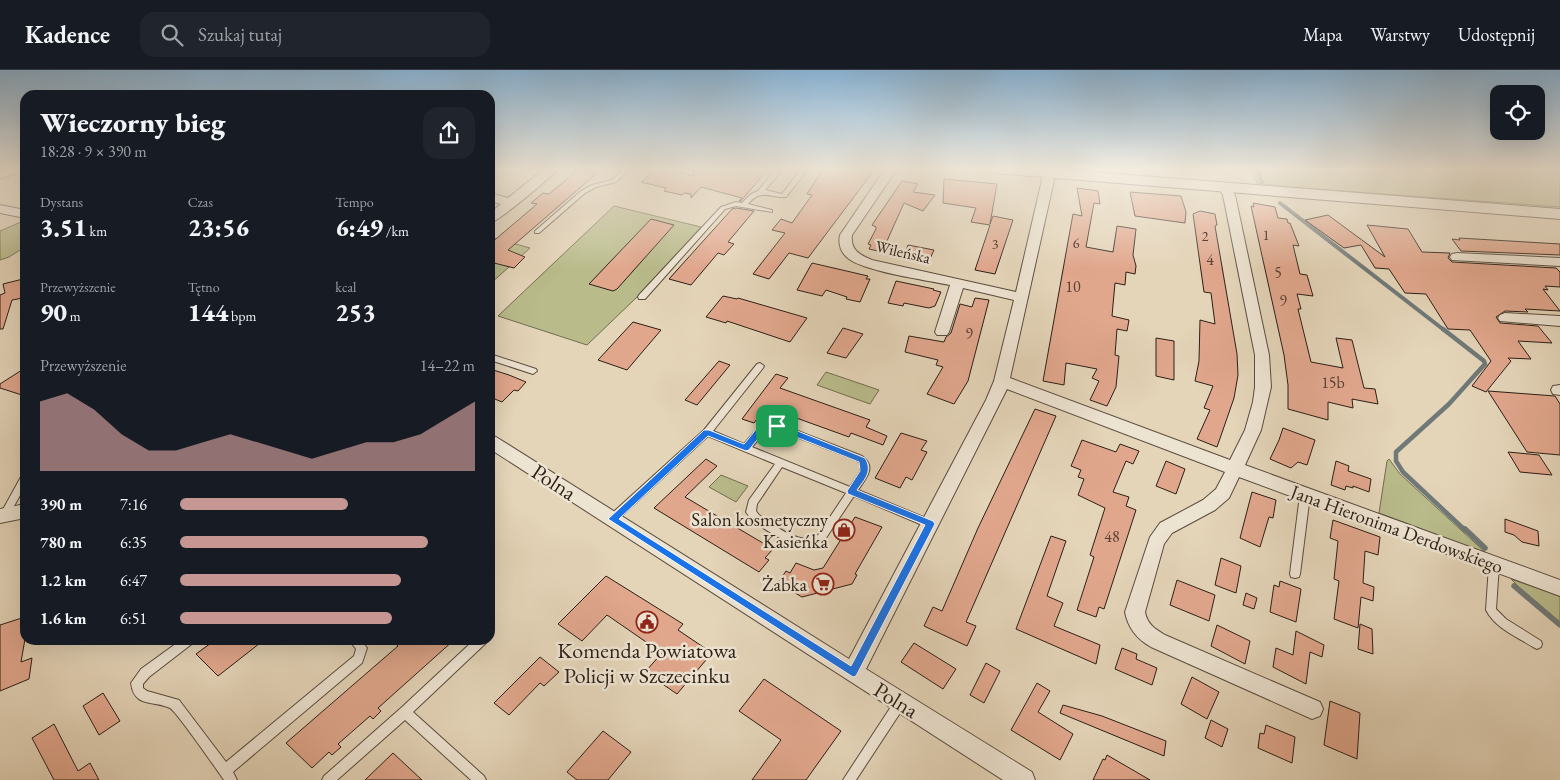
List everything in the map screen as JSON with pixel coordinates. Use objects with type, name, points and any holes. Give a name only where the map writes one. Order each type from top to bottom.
[{"type":"street","name":"Wileńska","points":[[868,202],[846,234],[844,240],[851,254],[868,263],[1021,297]]},
{"type":"street","points":[[853,673],[994,400],[1002,381],[1043,202]]},
{"type":"street","points":[[1230,202],[1263,370],[1262,394],[1257,418],[1235,468],[1219,498],[1176,521],[1160,534],[1135,612],[1136,620],[1142,629],[1158,641],[1312,709]]},
{"type":"street","points":[[1402,202],[1559,215]]},
{"type":"street","points":[[495,215],[511,203]]},
{"type":"street","points":[[0,209],[20,213]]},
{"type":"street","points":[[1457,257],[1560,262]]},
{"type":"street","points":[[942,332],[958,283]]},
{"type":"street","points":[[1506,318],[1560,321]]},
{"type":"street","name":"Jana Hieronima Derdowskiego","points":[[1002,381],[1305,496],[1560,588]]},
{"type":"street","name":"Polna","points":[[495,443],[900,703],[1024,780]]},
{"type":"street","points":[[2,516],[20,513]]},
{"type":"lane","points":[[537,232],[571,202]]},
{"type":"lane","points":[[642,297],[723,208],[736,204],[770,211]]},
{"type":"lane","points":[[495,359],[533,371]]},
{"type":"lane","points":[[612,519],[706,432],[760,366]]},
{"type":"lane","points":[[746,448],[761,429],[772,426],[860,458],[864,462],[866,469],[818,541],[810,544],[801,543],[756,518],[750,510],[752,503],[781,462]]},
{"type":"lane","points":[[706,432],[930,524]]},
{"type":"lane","points":[[2,516],[20,485]]},
{"type":"lane","points":[[1295,574],[1305,496]]},
{"type":"lane","points":[[1494,565],[1491,610],[1502,622],[1537,644]]},
{"type":"lane","points":[[182,645],[144,673],[138,683],[138,691],[144,696],[175,704],[228,775],[358,659],[362,648],[359,645]]},
{"type":"lane","points":[[328,780],[477,645]]},
{"type":"lane","points":[[849,780],[900,703]]},
{"type":"lane","points":[[405,712],[480,780]]},
{"type":"green space","points":[[1494,202],[1560,202],[1560,207]]},
{"type":"green space","points":[[614,206],[701,227],[636,298],[587,345],[498,316]]},
{"type":"green space","points":[[20,222],[20,250],[0,260],[0,231]]},
{"type":"green space","points":[[495,238],[530,248],[495,280]]},
{"type":"green space","points":[[826,372],[879,390],[870,404],[817,385]]},
{"type":"green space","points":[[1389,459],[1400,474],[1486,553],[1379,513],[1387,461]]},
{"type":"green space","points":[[721,475],[748,486],[736,502],[709,487]]},
{"type":"green space","points":[[1511,579],[1560,596],[1560,622],[1519,587]]},
{"type":"building","points":[[563,202],[508,250],[525,257],[514,268],[495,263],[495,240],[537,204],[531,203]]},
{"type":"building","points":[[807,202],[850,202],[808,258],[789,253],[769,279],[753,274],[785,233],[772,230],[781,219],[792,223]]},
{"type":"building","points":[[888,202],[930,202],[923,211],[904,203],[882,252],[869,249],[871,245],[868,244],[876,229],[872,225]]},
{"type":"building","points":[[994,202],[990,224],[993,216],[1013,220],[995,274],[975,270],[990,225],[971,222],[976,208],[943,203]]},
{"type":"building","points":[[1080,202],[1100,202],[1100,204],[1094,203],[1086,247],[1113,252],[1117,226],[1136,229],[1133,255],[1136,266],[1135,274],[1126,272],[1125,285],[1115,283],[1112,316],[1129,320],[1127,331],[1117,329],[1115,355],[1119,356],[1116,387],[1107,406],[1090,400],[1099,381],[1092,378],[1097,369],[1066,363],[1064,385],[1043,381],[1073,214],[1082,216]]},
{"type":"building","points":[[1132,202],[1183,202],[1186,212],[1185,223],[1135,216]]},
{"type":"building","points":[[1253,203],[1275,207],[1278,218],[1287,219],[1288,223],[1290,223],[1299,246],[1293,245],[1300,274],[1307,275],[1313,296],[1297,294],[1301,309],[1298,309],[1311,362],[1343,368],[1336,338],[1352,340],[1364,388],[1375,389],[1378,404],[1352,399],[1353,408],[1328,402],[1328,420],[1288,409],[1288,385],[1284,355],[1251,206],[1254,207]]},
{"type":"building","points":[[732,209],[754,211],[728,242],[734,244],[724,255],[718,253],[691,285],[669,279]]},
{"type":"building","points":[[1200,211],[1215,214],[1217,225],[1215,226],[1237,354],[1238,375],[1234,398],[1217,447],[1197,439],[1210,410],[1204,408],[1213,386],[1195,381],[1199,361],[1200,320],[1215,324],[1211,293],[1204,292],[1193,214]]},
{"type":"building","points":[[1328,215],[1385,257],[1367,225],[1408,229],[1422,252],[1450,253],[1448,258],[1452,262],[1556,268],[1560,272],[1560,287],[1545,286],[1548,290],[1543,289],[1560,311],[1525,309],[1528,312],[1505,311],[1496,317],[1500,323],[1538,326],[1552,343],[1518,341],[1531,359],[1508,358],[1511,361],[1486,392],[1472,386],[1491,361],[1470,330],[1448,329],[1426,294],[1405,293],[1389,269],[1375,268],[1361,245],[1344,248],[1305,220]]},
{"type":"building","points":[[651,219],[674,225],[617,289],[613,291],[589,284]]},
{"type":"building","points":[[1459,238],[1560,244],[1560,255],[1461,251],[1452,239],[1460,240]]},
{"type":"building","points":[[908,245],[934,250],[929,261],[904,256]]},
{"type":"building","points":[[812,263],[868,276],[866,279],[870,279],[860,302],[846,299],[847,297],[826,290],[822,296],[797,290]]},
{"type":"building","points":[[20,280],[20,299],[12,300],[3,329],[0,329],[0,295],[5,293],[3,284]]},
{"type":"building","points":[[896,281],[941,292],[935,306],[929,308],[904,303],[903,306],[888,303]]},
{"type":"building","points":[[723,296],[738,298],[807,318],[790,342],[727,321],[726,323],[706,317]]},
{"type":"building","points":[[975,298],[989,300],[968,381],[954,404],[927,394],[943,367],[936,365],[938,360],[905,352],[909,336],[944,342],[951,333],[960,304],[972,307]]},
{"type":"building","points":[[633,322],[661,330],[627,370],[598,360]]},
{"type":"building","points":[[843,328],[863,334],[846,358],[827,353]]},
{"type":"building","points":[[1156,338],[1174,341],[1174,380],[1156,376]]},
{"type":"building","points":[[719,361],[730,365],[697,405],[685,400]]},
{"type":"building","points":[[20,371],[20,394],[0,388],[0,384]]},
{"type":"building","points":[[495,371],[526,382],[518,391],[514,390],[502,402],[495,399]]},
{"type":"building","points":[[776,374],[788,378],[780,388],[870,420],[866,427],[887,436],[883,445],[851,433],[849,437],[766,407],[754,423],[742,419]]},
{"type":"building","points":[[1488,391],[1555,396],[1560,404],[1560,455],[1527,452]]},
{"type":"building","points":[[1035,409],[1056,416],[966,622],[976,626],[967,646],[924,626],[933,607],[942,611],[978,528]]},
{"type":"building","points":[[1283,428],[1315,440],[1307,465],[1298,462],[1291,468],[1270,459]]},
{"type":"building","points":[[901,433],[927,441],[921,450],[927,452],[912,480],[906,477],[900,488],[875,478]]},
{"type":"building","points":[[1082,440],[1116,452],[1120,444],[1139,451],[1133,464],[1126,461],[1113,492],[1129,497],[1126,506],[1136,510],[1104,609],[1099,607],[1096,617],[1077,610],[1094,557],[1090,555],[1105,508],[1078,495],[1084,479],[1078,477],[1081,470],[1071,466]]},
{"type":"building","points":[[1508,452],[1539,455],[1552,475],[1520,472]]},
{"type":"building","points":[[706,459],[717,466],[685,497],[773,549],[765,558],[769,560],[759,572],[654,508]]},
{"type":"building","points":[[1166,461],[1185,469],[1176,494],[1156,486]]},
{"type":"building","points":[[1336,461],[1349,466],[1348,471],[1371,479],[1369,492],[1353,486],[1353,488],[1346,486],[1345,490],[1331,485]]},
{"type":"building","points":[[1252,492],[1276,500],[1273,518],[1269,517],[1260,547],[1240,538]]},
{"type":"building","points":[[855,517],[882,527],[855,574],[857,575],[852,584],[802,597],[778,583],[786,571],[790,573],[796,563],[814,570],[823,568]]},
{"type":"building","points":[[1505,519],[1538,531],[1539,546],[1522,542],[1514,535],[1505,532]]},
{"type":"building","points":[[1333,520],[1380,537],[1378,555],[1365,551],[1363,583],[1374,587],[1373,601],[1361,597],[1358,628],[1334,619],[1339,581],[1334,579],[1338,541],[1330,538]]},
{"type":"building","points":[[1051,536],[1066,541],[1047,596],[1063,603],[1054,626],[1100,645],[1096,664],[1016,629]]},
{"type":"building","points":[[1221,558],[1241,566],[1236,593],[1215,585]]},
{"type":"building","points":[[606,576],[683,624],[678,630],[712,653],[677,694],[645,672],[662,653],[607,615],[582,641],[558,624]]},
{"type":"building","points":[[1177,580],[1215,595],[1209,621],[1170,605]]},
{"type":"building","points":[[1280,581],[1301,589],[1296,622],[1270,612],[1274,585],[1279,587]]},
{"type":"building","points":[[1246,593],[1257,598],[1254,609],[1243,605]]},
{"type":"building","points":[[20,619],[20,645],[24,645],[21,662],[32,658],[29,679],[0,691],[0,625]]},
{"type":"building","points":[[1360,624],[1372,629],[1373,654],[1358,649]]},
{"type":"building","points":[[1217,625],[1250,641],[1245,664],[1211,646]]},
{"type":"building","points":[[1296,631],[1324,645],[1322,657],[1310,652],[1306,684],[1273,667],[1276,648],[1293,655]]},
{"type":"building","points":[[914,643],[956,669],[943,689],[901,662]]},
{"type":"building","points":[[208,645],[258,645],[218,676],[196,654]]},
{"type":"building","points":[[397,645],[448,645],[378,708],[381,711],[373,719],[370,716],[338,744],[341,747],[332,755],[329,752],[312,768],[286,743],[398,646]]},
{"type":"building","points":[[1122,648],[1137,654],[1136,659],[1157,668],[1152,685],[1115,669]]},
{"type":"building","points":[[540,657],[559,672],[544,686],[540,683],[509,715],[494,703]]},
{"type":"building","points":[[986,663],[1000,671],[984,703],[970,695]]},
{"type":"building","points":[[1192,677],[1219,692],[1207,719],[1181,704]]},
{"type":"building","points":[[764,679],[841,731],[806,780],[752,780],[781,740],[739,711]]},
{"type":"building","points":[[1037,683],[1050,691],[1038,712],[1073,734],[1060,760],[1011,730]]},
{"type":"building","points":[[103,693],[120,721],[99,735],[83,706]]},
{"type":"building","points":[[1330,701],[1360,713],[1357,759],[1324,745]]},
{"type":"building","points":[[1063,705],[1102,716],[1166,741],[1164,756],[1060,713]]},
{"type":"building","points":[[1211,720],[1228,729],[1222,747],[1205,738]]},
{"type":"building","points":[[54,724],[78,771],[90,763],[99,780],[54,780],[32,738]]},
{"type":"building","points":[[1266,725],[1295,737],[1292,763],[1258,748],[1260,733],[1264,734]]},
{"type":"building","points":[[603,731],[631,752],[608,780],[577,780],[567,772]]},
{"type":"building","points":[[393,753],[422,780],[365,780]]},
{"type":"building","points":[[1107,755],[1150,780],[1093,780],[1103,759],[1105,760]]},
{"type":"waterway","points":[[1280,203],[1444,330]]},
{"type":"waterway","points":[[1443,329],[1484,361],[1485,364],[1449,404],[1396,452],[1396,461],[1403,472],[1466,531]]},
{"type":"waterway","points":[[1465,529],[1485,548]]},
{"type":"waterway","points":[[1514,586],[1560,625]]},
{"type":"place","name":"Salon kosmetyczny Kasieńka","points":[[844,530]]},
{"type":"place","name":"Żabka","points":[[823,584]]},
{"type":"place","name":"Komenda Powiatowa Policji w Szczecinku","points":[[647,622]]},
{"type":"route","points":[[768,426],[777,426],[860,458],[866,469],[852,491],[930,524],[853,673],[612,519],[706,432],[746,448],[761,429],[768,426]]}]
